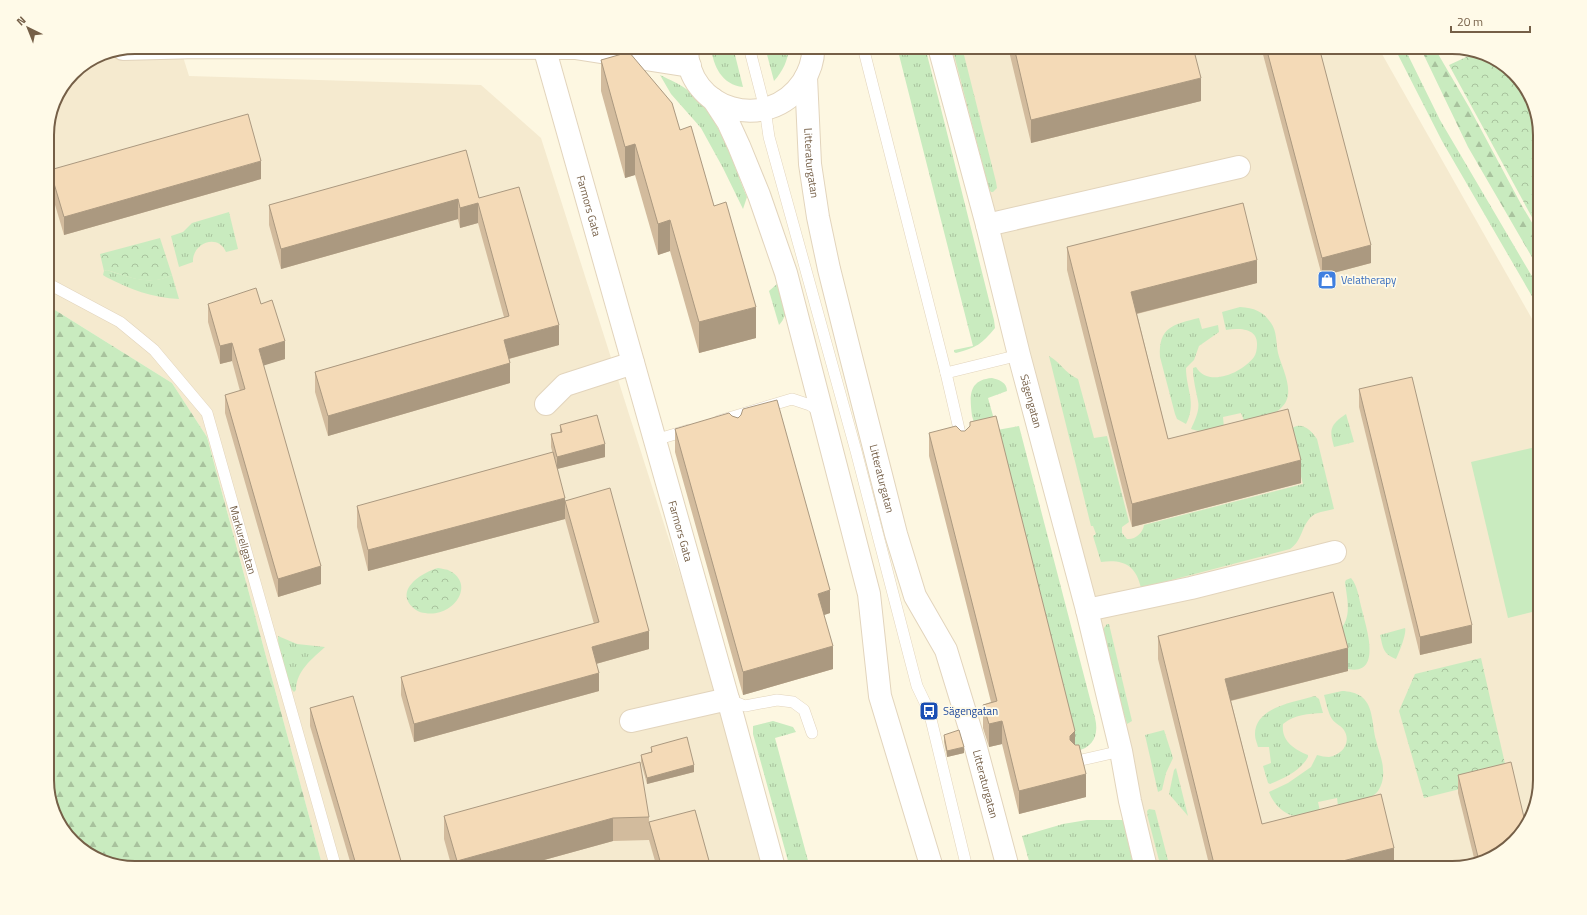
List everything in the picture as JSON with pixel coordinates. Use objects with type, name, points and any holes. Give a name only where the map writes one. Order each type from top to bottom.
[{"type":"street","name":"Farmors Gata","points":[[547,54],[772,861]]},
{"type":"street","points":[[662,54],[689,56]]},
{"type":"street","name":"Litteraturgatan","points":[[689,56],[695,78],[703,90],[713,99],[725,106],[738,110],[752,111],[765,109],[778,104],[799,88],[811,64],[812,54]]},
{"type":"street","name":"Sägengatan","points":[[941,54],[1087,610],[1121,751],[1130,802],[1144,861]]},
{"type":"street","name":"Litteraturgatan","points":[[806,76],[810,164],[818,217],[850,353],[896,534],[915,596],[946,650],[976,748],[1006,861]]},
{"type":"street","name":"Litteraturgatan","points":[[713,99],[728,122],[739,146],[759,195],[786,273],[869,594],[880,696],[930,861]]},
{"type":"street","points":[[987,225],[1239,167]]},
{"type":"street","points":[[546,404],[564,385],[633,363]]},
{"type":"street","points":[[1087,610],[1108,604],[1191,588],[1335,552]]},
{"type":"street","points":[[632,721],[728,699]]},
{"type":"lane","points":[[752,54],[765,109],[769,138],[864,480],[918,686],[929,711],[965,861]]},
{"type":"lane","points":[[865,54],[946,374],[963,447]]},
{"type":"lane","name":"Markurellgatan","points":[[54,287],[120,322],[154,350],[207,412],[334,861]]},
{"type":"lane","points":[[946,374],[1019,355]]},
{"type":"lane","points":[[655,440],[792,399],[810,405],[823,413]]},
{"type":"lane","points":[[731,418],[734,429]]},
{"type":"lane","points":[[728,699],[745,706],[777,700],[792,702],[804,710],[812,733]]},
{"type":"lane","points":[[1077,762],[1121,751]]},
{"type":"shaded area","points":[[129,54],[182,54],[189,76],[481,85],[541,138],[722,706],[765,861],[321,861],[207,437],[172,383],[54,309],[54,129],[62,99],[81,74],[104,60]]},
{"type":"shaded area","points":[[938,54],[1382,54],[1533,321],[1533,780],[1530,801],[1522,821],[1509,837],[1493,850],[1483,855],[1463,860],[1141,861]]},
{"type":"green space","points":[[712,54],[735,54],[743,87],[729,83],[720,73]]},
{"type":"green space","points":[[767,54],[788,54],[780,73],[774,81]]},
{"type":"green space","points":[[899,54],[927,54],[938,97],[994,320],[995,328],[982,342],[969,349],[956,353],[954,352],[954,350],[973,346]]},
{"type":"green space","points":[[954,54],[964,54],[996,182],[997,188],[993,192],[989,189]]},
{"type":"green space","points":[[1398,54],[1407,54],[1440,120],[1533,278],[1533,298],[1442,141]]},
{"type":"green space","points":[[1423,54],[1438,54],[1469,107],[1533,224],[1533,259],[1468,147]]},
{"type":"green space","points":[[1468,56],[1483,60],[1506,74],[1513,81],[1525,99],[1529,109],[1533,129],[1533,219],[1449,65]]},
{"type":"green space","points":[[660,75],[687,89],[709,114],[724,140],[747,197],[743,209],[701,128],[671,94]]},
{"type":"green space","points":[[229,212],[238,249],[226,252],[222,246],[217,243],[206,243],[201,245],[197,250],[194,255],[193,262],[179,267],[171,236],[183,232],[192,223]]},
{"type":"green space","points":[[160,238],[172,275],[164,279],[148,281],[131,278],[107,270],[104,271],[100,254]]},
{"type":"green space","points":[[107,270],[131,278],[148,280],[156,280],[172,275],[179,299],[160,297],[132,289],[103,275],[104,271]]},
{"type":"green space","points":[[777,284],[783,294],[786,304],[785,316],[779,325],[769,291]]},
{"type":"green space","points":[[1240,307],[1254,309],[1261,313],[1273,326],[1278,353],[1287,381],[1288,396],[1286,402],[1273,414],[1245,423],[1241,413],[1223,417],[1224,428],[1208,431],[1191,429],[1197,415],[1198,408],[1193,368],[1196,367],[1201,373],[1208,377],[1225,376],[1242,368],[1254,357],[1257,347],[1256,339],[1251,332],[1242,329],[1226,330],[1222,312]]},
{"type":"green space","points":[[54,309],[172,383],[207,437],[321,861],[135,861],[114,858],[94,850],[78,837],[65,821],[58,806],[54,786]]},
{"type":"green space","points":[[1199,318],[1202,329],[1218,325],[1219,332],[1199,346],[1194,360],[1186,368],[1191,409],[1186,424],[1177,419],[1175,414],[1160,357],[1160,347],[1162,339],[1169,328],[1182,322]]},
{"type":"green space","points":[[1049,356],[1073,377],[1078,379],[1094,438],[1107,436],[1129,522],[1122,527],[1122,533],[1127,539],[1138,535],[1142,531],[1144,525],[1303,484],[1289,431],[1297,426],[1305,427],[1312,432],[1317,439],[1334,509],[1312,516],[1307,522],[1297,542],[1290,549],[1141,588],[1136,574],[1127,565],[1109,561],[1101,562],[1093,536],[1096,534],[1093,526],[1091,526]]},
{"type":"green space","points":[[992,378],[1004,383],[1007,388],[1007,391],[988,398],[997,430],[1019,426],[1095,718],[1096,729],[1094,739],[1087,747],[1076,751],[972,416],[971,397],[974,386],[984,379]]},
{"type":"green space","points":[[1346,414],[1354,442],[1334,447],[1331,432],[1332,428],[1337,421]]},
{"type":"green space","points":[[1533,448],[1533,612],[1508,618],[1471,462]]},
{"type":"green space","points":[[438,568],[449,570],[458,577],[461,584],[461,592],[458,599],[452,606],[444,611],[435,613],[419,612],[409,603],[407,597],[408,590],[411,584],[417,579]]},
{"type":"green space","points":[[1351,578],[1358,593],[1370,648],[1369,658],[1366,665],[1359,669],[1348,669],[1338,632],[1346,621],[1348,602],[1345,582]]},
{"type":"green space","points":[[1107,624],[1109,624],[1132,721],[1127,724],[1104,644],[1104,628]]},
{"type":"green space","points":[[1405,628],[1404,638],[1396,659],[1388,655],[1384,650],[1380,635]]},
{"type":"green space","points":[[278,636],[297,644],[325,647],[302,671],[294,692],[287,681],[280,657]]},
{"type":"green space","points":[[1481,658],[1508,777],[1424,798],[1399,711],[1415,674]]},
{"type":"green space","points":[[1342,691],[1352,692],[1362,697],[1369,706],[1383,766],[1381,786],[1374,795],[1360,802],[1338,806],[1337,798],[1318,802],[1320,811],[1312,814],[1298,816],[1287,813],[1278,807],[1269,792],[1288,783],[1311,767],[1317,755],[1324,757],[1333,756],[1341,751],[1346,745],[1347,736],[1343,728],[1333,721],[1328,711],[1324,695]]},
{"type":"green space","points":[[1315,696],[1319,699],[1323,713],[1297,716],[1283,724],[1286,740],[1293,747],[1308,755],[1308,757],[1305,762],[1292,774],[1270,784],[1268,783],[1263,766],[1271,763],[1269,747],[1258,747],[1255,736],[1256,726],[1261,718],[1277,707]]},
{"type":"green space","points":[[773,721],[793,727],[796,732],[775,738],[808,861],[788,861],[753,734],[753,726]]},
{"type":"green space","points":[[1164,730],[1173,758],[1166,773],[1162,790],[1158,792],[1145,735]]},
{"type":"green space","points":[[1176,768],[1188,816],[1169,794],[1174,770]]},
{"type":"green space","points":[[1149,809],[1155,810],[1168,861],[1159,861],[1147,811]]},
{"type":"green space","points":[[1087,820],[1123,820],[1132,861],[1029,861],[1022,836],[1063,824]]},
{"type":"building","points":[[622,54],[631,54],[672,103],[680,130],[691,126],[714,206],[726,202],[756,307],[699,322],[670,220],[658,224],[635,144],[625,147],[601,60]]},
{"type":"building","points":[[1016,54],[1195,54],[1201,78],[1031,120]]},
{"type":"building","points":[[1268,54],[1321,54],[1371,245],[1322,258]]},
{"type":"building","points":[[248,114],[261,161],[64,217],[54,183],[54,169]]},
{"type":"building","points":[[466,150],[479,198],[519,187],[559,325],[504,340],[510,363],[328,416],[315,372],[509,316],[478,203],[460,208],[458,199],[281,249],[269,205]]},
{"type":"building","points":[[1243,203],[1257,260],[1131,292],[1168,439],[1288,409],[1301,460],[1132,504],[1067,247]]},
{"type":"building","points":[[256,288],[261,304],[272,300],[285,341],[259,349],[321,566],[278,579],[225,395],[245,389],[232,343],[220,346],[208,304]]},
{"type":"building","points":[[1412,377],[1472,625],[1420,637],[1359,389]]},
{"type":"building","points":[[777,400],[830,590],[818,594],[833,646],[743,672],[675,429],[729,413],[738,418],[743,409]]},
{"type":"building","points":[[597,415],[605,444],[557,457],[551,434],[562,432],[560,425]]},
{"type":"building","points":[[996,416],[1075,731],[1070,736],[1070,740],[1075,745],[1079,745],[1086,774],[1019,791],[1002,721],[989,724],[983,705],[997,701],[929,433],[956,426],[961,431],[965,431],[970,426],[970,422]]},
{"type":"building","points":[[553,452],[565,498],[368,550],[357,506]]},
{"type":"building","points":[[610,488],[649,631],[592,647],[599,673],[414,724],[401,677],[599,622],[565,501]]},
{"type":"building","points":[[1333,592],[1348,648],[1225,679],[1262,824],[1381,794],[1394,848],[1343,861],[1213,861],[1158,636]]},
{"type":"building","points":[[353,696],[401,861],[355,861],[310,708]]},
{"type":"building","points":[[959,730],[964,747],[947,751],[944,735]]},
{"type":"building","points":[[687,737],[694,765],[647,778],[641,755],[652,752],[651,747]]},
{"type":"building","points":[[640,762],[649,817],[613,818],[457,861],[444,816]]},
{"type":"building","points":[[1511,762],[1524,817],[1516,829],[1501,844],[1493,850],[1478,857],[1458,775]]},
{"type":"building","points":[[695,810],[709,861],[660,861],[649,822]]},
{"type":"place","name":"Velatherapy","points":[[1327,280]]},
{"type":"place","name":"Sägengatan","points":[[929,711]]}]
